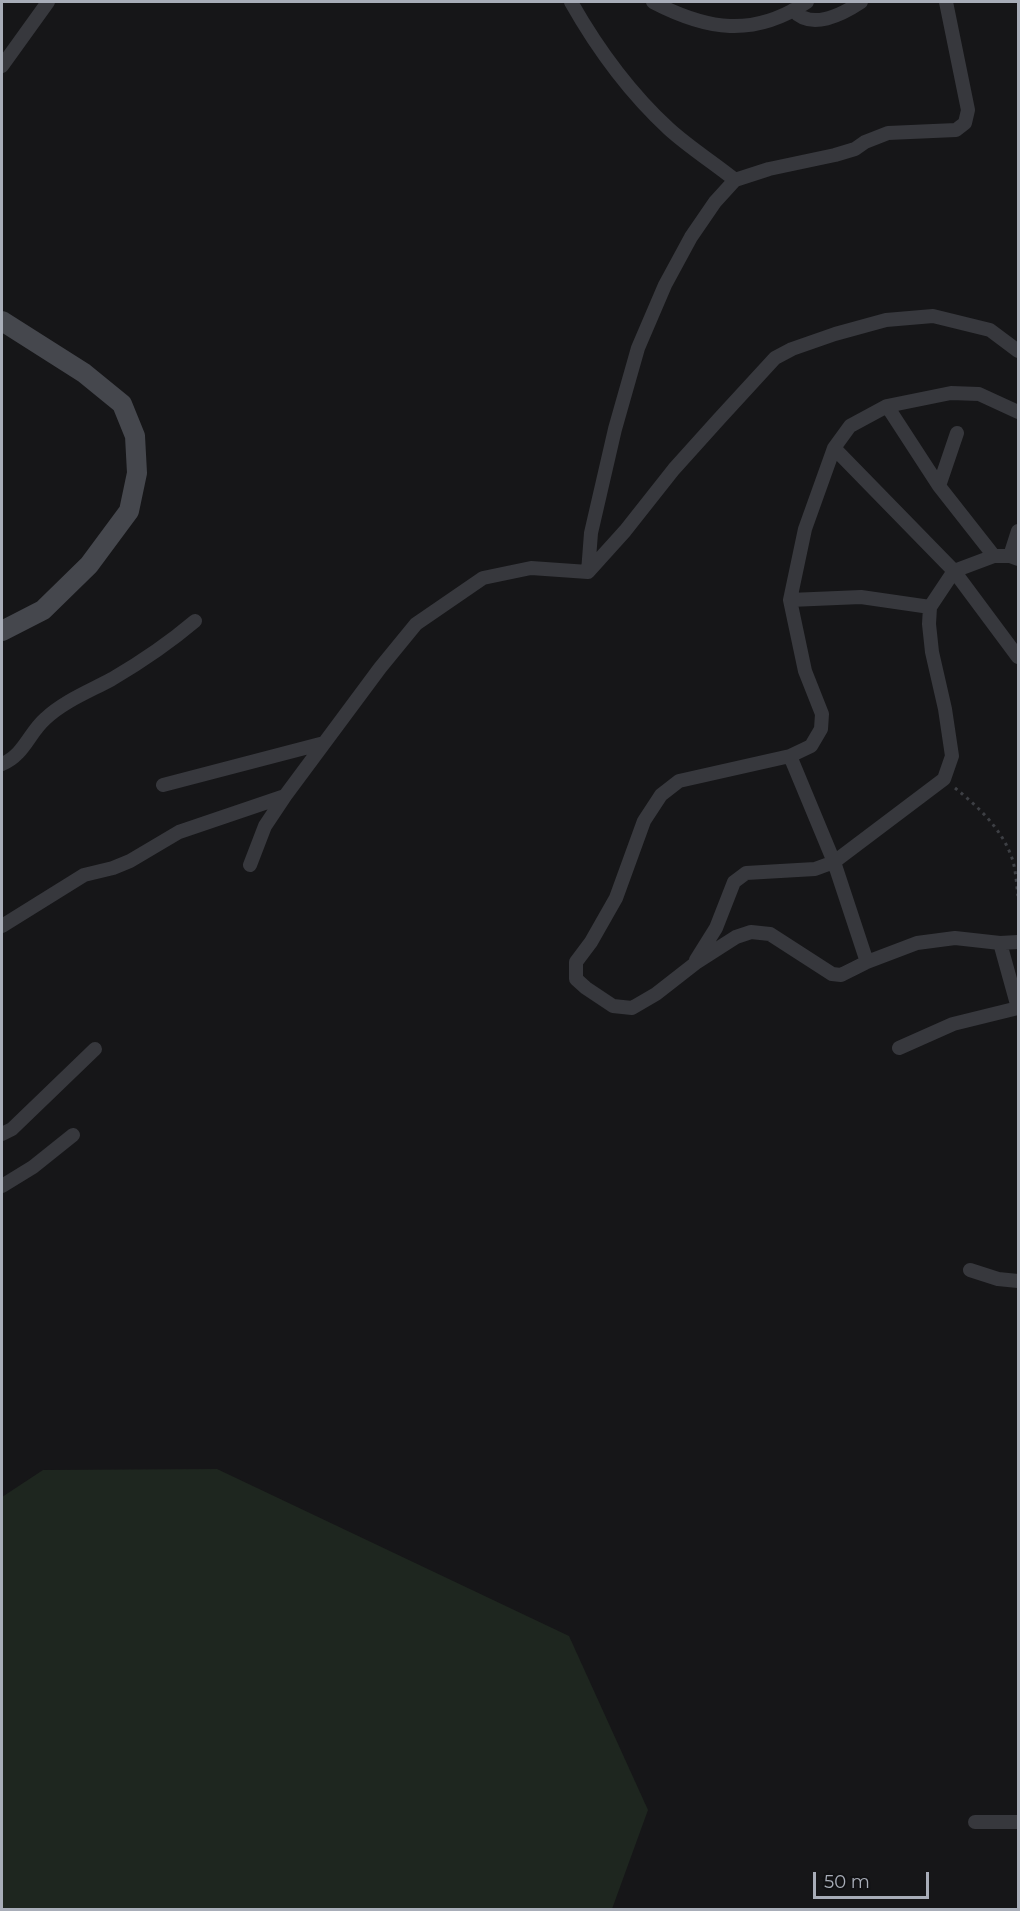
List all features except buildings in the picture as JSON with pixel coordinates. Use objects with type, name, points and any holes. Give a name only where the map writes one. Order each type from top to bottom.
[{"type":"street","points":[[2,66],[48,2]]},
{"type":"street","points":[[571,2],[605,55],[647,106],[670,130],[735,180]]},
{"type":"street","points":[[653,2],[701,22],[735,28],[768,20],[807,2]]},
{"type":"street","points":[[793,10],[805,19],[827,18],[861,2]]},
{"type":"street","points":[[588,572],[591,533],[615,429],[638,348],[665,285],[691,237],[715,202],[735,180],[769,169],[834,155],[888,133],[950,131],[961,127],[965,123],[968,110],[946,2]]},
{"type":"street","points":[[588,572],[625,531],[674,469],[727,410],[775,358],[792,349],[834,334],[886,320],[933,316],[990,330],[1018,351]]},
{"type":"street","points":[[2,321],[84,373],[123,404],[135,436],[137,473],[129,511],[89,565],[44,610],[2,631]]},
{"type":"street","points":[[1018,412],[979,394],[951,393],[887,406],[850,426],[834,448],[805,529],[790,600],[805,670],[822,714],[821,729],[810,746],[790,756],[679,781],[661,795],[644,821],[616,898],[591,942],[576,962],[576,978],[586,988],[613,1006],[632,1008],[656,994],[736,937],[751,932],[770,934],[832,974],[841,975],[867,962],[917,944],[955,938],[1000,943],[1018,942]]},
{"type":"street","points":[[887,406],[939,486],[994,556]]},
{"type":"street","points":[[939,486],[957,433]]},
{"type":"street","points":[[834,448],[954,571],[1018,657]]},
{"type":"street","points":[[691,967],[716,928],[734,882],[740,877],[746,873],[815,869],[834,862],[944,779],[952,756],[945,709],[932,652],[930,607],[954,571],[994,556],[1014,558],[1018,531]]},
{"type":"street","points":[[250,866],[265,826],[285,796],[380,668],[416,624],[483,578],[531,568],[588,572]]},
{"type":"street","points":[[790,600],[861,597],[930,607]]},
{"type":"street","points":[[2,764],[21,751],[39,724],[54,710],[114,678],[173,640],[195,621]]},
{"type":"street","points":[[163,785],[324,742]]},
{"type":"street","points":[[790,756],[834,862],[867,962]]},
{"type":"street","points":[[2,926],[84,875],[130,861],[179,832],[285,796]]},
{"type":"street","points":[[899,1048],[953,1024],[1018,1008],[1000,943]]},
{"type":"street","points":[[2,1134],[12,1129],[95,1049]]},
{"type":"street","points":[[2,1186],[33,1167],[73,1135]]},
{"type":"street","points":[[970,1270],[998,1279],[1018,1281]]},
{"type":"street","points":[[975,1822],[1018,1822]]},
{"type":"path","points":[[944,779],[981,810],[998,830],[1011,854],[1018,896]]},
{"type":"shaded area","points":[[217,1469],[569,1636],[648,1810],[612,1909],[2,1909],[2,1497],[43,1470]]}]
